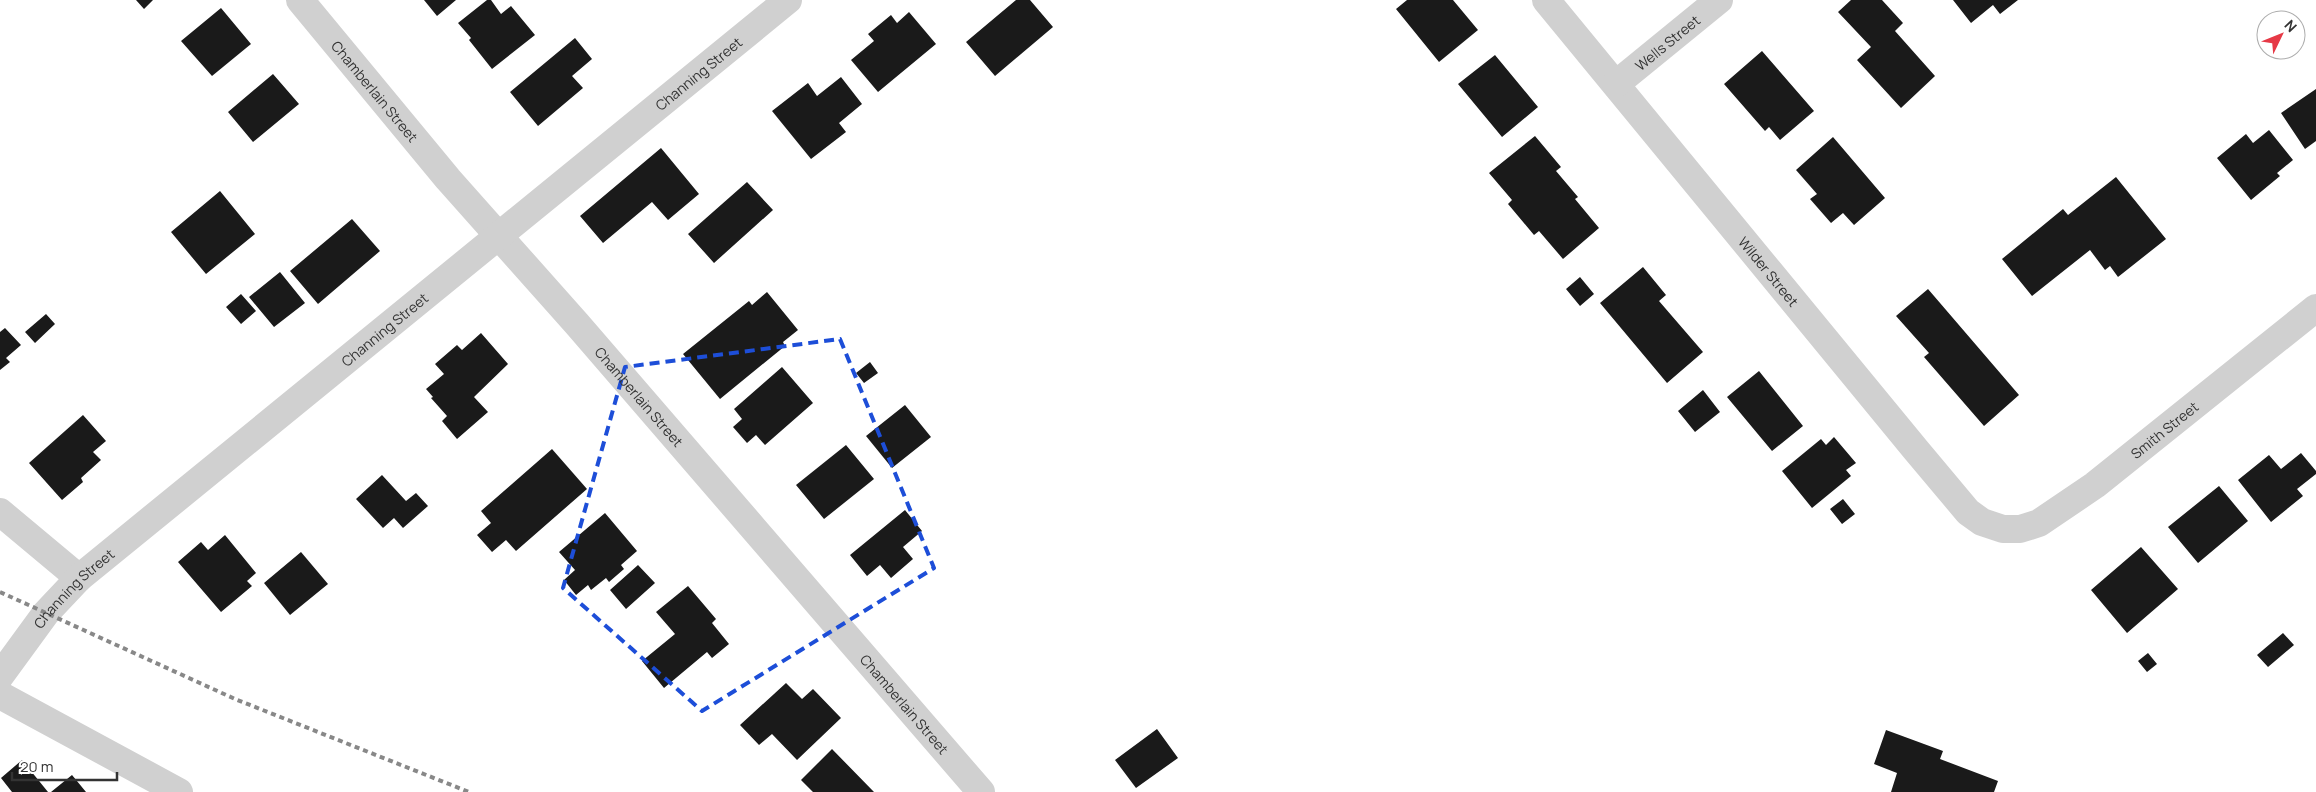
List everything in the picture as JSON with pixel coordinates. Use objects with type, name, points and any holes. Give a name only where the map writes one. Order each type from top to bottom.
[{"type":"street","name":"Chamberlain Street","points":[[300,0],[498,236],[577,324],[981,792]]},
{"type":"street","name":"Channing Street","points":[[0,676],[46,613],[79,578],[788,0]]},
{"type":"street","name":"Wilder Street","points":[[1546,0],[1968,512],[1982,522],[2003,529]]},
{"type":"street","name":"Wells Street","points":[[1616,84],[1719,0]]},
{"type":"street","name":"Smith Street","points":[[2003,529],[2020,529],[2039,523],[2095,485],[2316,308]]},
{"type":"street","points":[[0,512],[79,578]]},
{"type":"street","points":[[0,695],[179,792]]},
{"type":"highlighted area","points":[[840,339],[934,568],[702,711],[563,588],[625,367]]},
{"type":"building","points":[[136,0],[153,0],[144,9]]},
{"type":"building","points":[[424,0],[456,0],[437,16]]},
{"type":"building","points":[[487,0],[491,0],[501,14],[511,6],[535,35],[492,69],[469,40],[471,38],[458,23]]},
{"type":"building","points":[[1016,0],[1030,0],[1053,27],[995,76],[966,42]]},
{"type":"building","points":[[1407,0],[1453,0],[1478,30],[1439,62],[1396,9]]},
{"type":"building","points":[[1851,0],[1882,0],[1903,23],[1895,31],[1935,76],[1901,108],[1857,60],[1871,47],[1838,12]]},
{"type":"building","points":[[1953,0],[2018,0],[2000,14],[1993,5],[1971,23]]},
{"type":"building","points":[[221,8],[251,44],[212,76],[181,41]]},
{"type":"building","points":[[909,12],[936,44],[878,92],[851,60],[874,41],[868,34],[891,15],[897,23]]},
{"type":"building","points":[[575,38],[592,59],[572,76],[583,88],[538,126],[510,92]]},
{"type":"building","points":[[1762,51],[1814,111],[1780,140],[1769,127],[1765,131],[1724,84]]},
{"type":"building","points":[[1495,55],[1538,107],[1502,137],[1458,84]]},
{"type":"building","points":[[273,74],[299,104],[253,142],[228,112]]},
{"type":"building","points":[[841,77],[862,104],[839,123],[846,132],[811,159],[772,111],[808,83],[817,96]]},
{"type":"building","points":[[2316,89],[2316,141],[2305,149],[2281,113]]},
{"type":"building","points":[[2269,130],[2293,160],[2277,173],[2280,176],[2251,200],[2217,158],[2246,134],[2253,143]]},
{"type":"building","points":[[1535,136],[1561,167],[1556,171],[1578,197],[1575,199],[1599,228],[1563,259],[1539,231],[1534,235],[1508,204],[1512,200],[1489,173]]},
{"type":"building","points":[[1833,137],[1885,198],[1854,225],[1843,213],[1831,223],[1810,199],[1817,194],[1796,170]]},
{"type":"building","points":[[661,148],[699,194],[668,220],[652,202],[603,243],[580,216]]},
{"type":"building","points":[[2116,177],[2166,239],[2118,277],[2110,266],[2105,270],[2090,250],[2032,296],[2002,259],[2063,209],[2068,215]]},
{"type":"building","points":[[747,182],[773,210],[714,263],[688,234]]},
{"type":"building","points":[[220,191],[255,234],[206,274],[171,232]]},
{"type":"building","points":[[352,219],[380,251],[318,304],[290,271]]},
{"type":"building","points":[[1643,267],[1666,295],[1659,301],[1703,352],[1667,383],[1600,303]]},
{"type":"building","points":[[280,272],[305,303],[274,327],[249,297]]},
{"type":"building","points":[[1580,277],[1594,294],[1580,306],[1566,289]]},
{"type":"building","points":[[1928,289],[2019,395],[1984,426],[1924,357],[1929,353],[1896,316]]},
{"type":"building","points":[[767,292],[798,330],[783,342],[785,346],[720,399],[683,354],[749,301],[752,305]]},
{"type":"building","points":[[241,294],[256,311],[241,324],[226,307]]},
{"type":"building","points":[[46,314],[55,324],[35,343],[25,332]]},
{"type":"building","points":[[5,328],[21,345],[6,358],[10,362],[0,370],[0,332]]},
{"type":"building","points":[[481,333],[508,364],[474,397],[488,412],[457,439],[442,421],[447,416],[431,398],[433,397],[426,389],[444,374],[435,364],[457,345],[462,350]]},
{"type":"building","points":[[870,362],[878,373],[864,383],[856,373]]},
{"type":"building","points":[[782,367],[813,403],[765,445],[756,435],[747,443],[733,427],[742,419],[734,409]]},
{"type":"building","points":[[1759,371],[1803,426],[1772,451],[1727,397]]},
{"type":"building","points":[[1703,390],[1720,412],[1695,432],[1678,411]]},
{"type":"building","points":[[905,405],[931,437],[892,468],[866,436]]},
{"type":"building","points":[[83,415],[106,441],[93,452],[101,460],[81,478],[83,482],[62,500],[29,463]]},
{"type":"building","points":[[1834,437],[1856,463],[1846,470],[1851,476],[1812,508],[1782,471],[1821,439],[1826,445]]},
{"type":"building","points":[[846,445],[874,479],[824,519],[796,485]]},
{"type":"building","points":[[552,449],[587,489],[516,551],[506,540],[492,552],[477,535],[491,523],[481,511]]},
{"type":"building","points":[[2301,453],[2316,471],[2316,474],[2297,489],[2303,496],[2271,522],[2238,480],[2269,455],[2281,469]]},
{"type":"building","points":[[382,475],[406,501],[416,493],[428,506],[403,528],[394,518],[383,528],[356,499]]},
{"type":"building","points":[[2219,486],[2248,521],[2198,563],[2168,527]]},
{"type":"building","points":[[1843,499],[1855,514],[1842,524],[1830,509]]},
{"type":"building","points":[[905,510],[922,531],[903,547],[913,559],[891,578],[880,565],[867,576],[850,555]]},
{"type":"building","points":[[605,513],[637,551],[621,565],[624,569],[609,582],[606,578],[591,590],[588,585],[576,595],[564,580],[575,570],[559,552]]},
{"type":"building","points":[[225,535],[256,573],[247,581],[252,586],[221,612],[178,562],[201,542],[208,550]]},
{"type":"building","points":[[2141,547],[2178,589],[2127,633],[2091,590]]},
{"type":"building","points":[[301,552],[328,584],[290,615],[264,583]]},
{"type":"building","points":[[638,565],[655,583],[626,609],[610,590]]},
{"type":"building","points":[[688,586],[716,619],[712,623],[729,644],[712,658],[707,652],[664,688],[642,661],[675,634],[656,612]]},
{"type":"building","points":[[2283,633],[2294,645],[2268,667],[2257,655]]},
{"type":"building","points":[[2148,653],[2157,664],[2147,672],[2138,661]]},
{"type":"building","points":[[786,683],[802,699],[813,689],[841,718],[797,760],[772,734],[759,745],[740,725]]},
{"type":"building","points":[[1157,729],[1178,758],[1136,788],[1115,760]]},
{"type":"building","points":[[1886,730],[1943,751],[1940,759],[1998,781],[1994,792],[1891,792],[1897,773],[1874,764]]},
{"type":"building","points":[[832,749],[874,792],[813,792],[801,780]]},
{"type":"building","points":[[22,760],[48,792],[12,792],[1,778]]},
{"type":"building","points":[[72,775],[86,792],[51,792]]},
{"type":"railway","points":[[0,592],[235,699],[469,792]]}]
